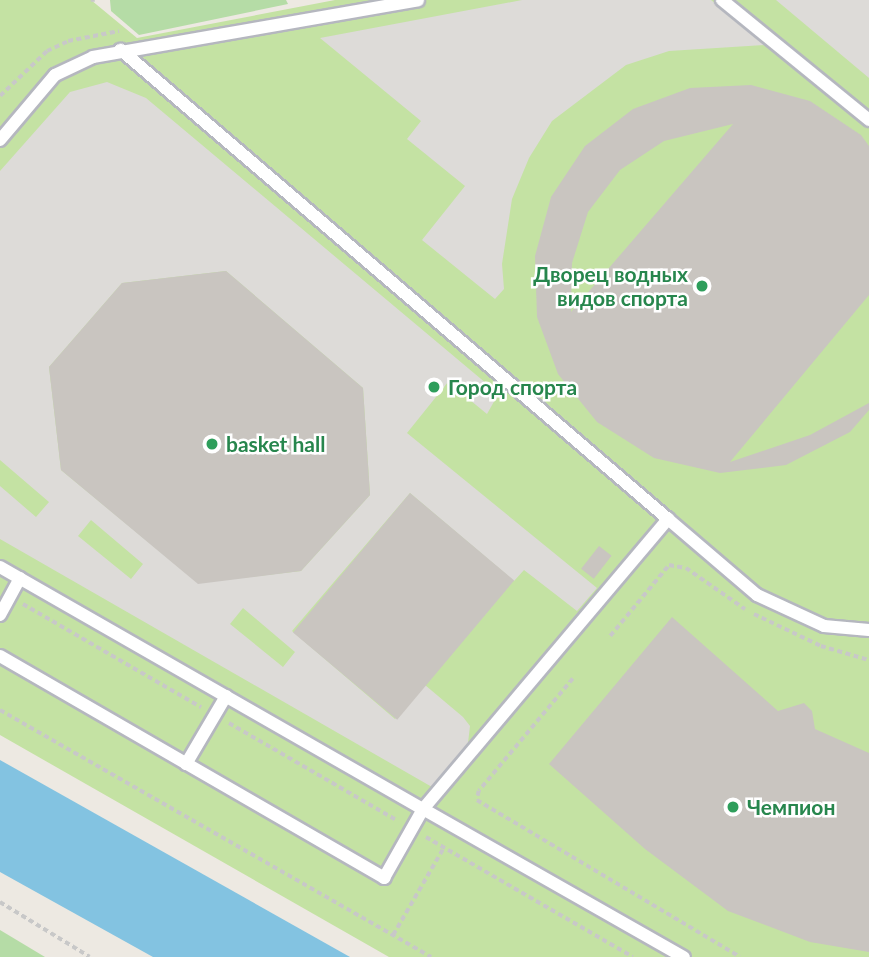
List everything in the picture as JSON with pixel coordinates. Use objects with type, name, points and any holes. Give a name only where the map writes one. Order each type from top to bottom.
[{"type":"lane","points":[[0,139],[55,75],[90,58],[121,50],[418,0]]},
{"type":"lane","points":[[722,0],[869,120]]},
{"type":"lane","points":[[121,50],[757,595],[824,626],[869,630]]},
{"type":"lane","points":[[0,656],[384,878],[423,809],[668,519]]},
{"type":"lane","points":[[0,567],[684,957]]},
{"type":"lane","points":[[0,614],[20,578]]},
{"type":"lane","points":[[186,764],[226,696]]},
{"type":"path","points":[[610,636],[656,576],[676,565],[791,634],[869,660]]},
{"type":"path","points":[[10,596],[633,957]]},
{"type":"path","points":[[573,680],[479,791],[477,800],[740,957]]},
{"type":"path","points":[[0,710],[431,957]]},
{"type":"path","points":[[393,935],[444,847]]},
{"type":"path","points":[[0,902],[90,957]]},
{"type":"green space","name":"Город спорта","points":[[0,0],[91,0],[137,38],[335,0],[869,0],[869,957],[389,957],[0,735]]},
{"type":"green space","points":[[110,0],[286,0],[288,4],[139,35],[111,11]]},
{"type":"green space","points":[[0,930],[45,957],[0,957]]},
{"type":"shaded area","points":[[522,0],[711,0],[766,45],[669,51],[626,65],[552,121],[529,158],[512,199],[502,264],[504,289],[495,299],[422,240],[465,186],[407,139],[421,121],[320,38]]},
{"type":"shaded area","points":[[776,0],[869,0],[869,78]]},
{"type":"shaded area","points":[[107,82],[146,98],[487,384],[496,398],[487,414],[448,382],[407,433],[597,588],[577,611],[524,570],[514,581],[410,493],[292,631],[395,719],[425,685],[463,717],[470,726],[468,743],[432,787],[0,539],[0,486],[36,517],[49,502],[0,460],[0,171],[70,92]],"holes":[[[226,271],[363,388],[370,495],[301,571],[198,583],[61,470],[49,367],[122,283]],[[91,520],[143,564],[131,579],[78,536]],[[243,608],[295,652],[283,667],[230,624]]]},
{"type":"water","points":[[0,760],[350,957],[153,957],[0,872]]},
{"type":"building","name":"Дворец водных видов спорта","points":[[751,85],[810,101],[861,135],[869,146],[869,295],[730,462],[810,435],[869,403],[869,410],[850,432],[786,465],[720,473],[654,458],[597,422],[558,374],[537,317],[535,256],[551,197],[585,146],[633,109],[690,88]],"holes":[[[733,124],[571,312],[572,263],[588,212],[620,170],[664,141]]]},
{"type":"building","name":"basket hall","points":[[226,271],[363,388],[370,495],[301,571],[198,584],[61,470],[49,367],[122,283]]},
{"type":"building","points":[[410,493],[514,580],[397,720],[293,632]]},
{"type":"building","points":[[599,546],[612,556],[594,579],[581,569]]},
{"type":"building","name":"Чемпион","points":[[672,617],[778,711],[804,703],[812,711],[815,729],[869,753],[869,952],[810,942],[728,911],[645,849],[549,764]]},
{"type":"place","name":"Дворец водных видов спорта","points":[[702,286]]},
{"type":"place","name":"Город спорта","points":[[434,387]]},
{"type":"place","name":"basket hall","points":[[212,444]]},
{"type":"place","name":"Чемпион","points":[[733,807]]}]
